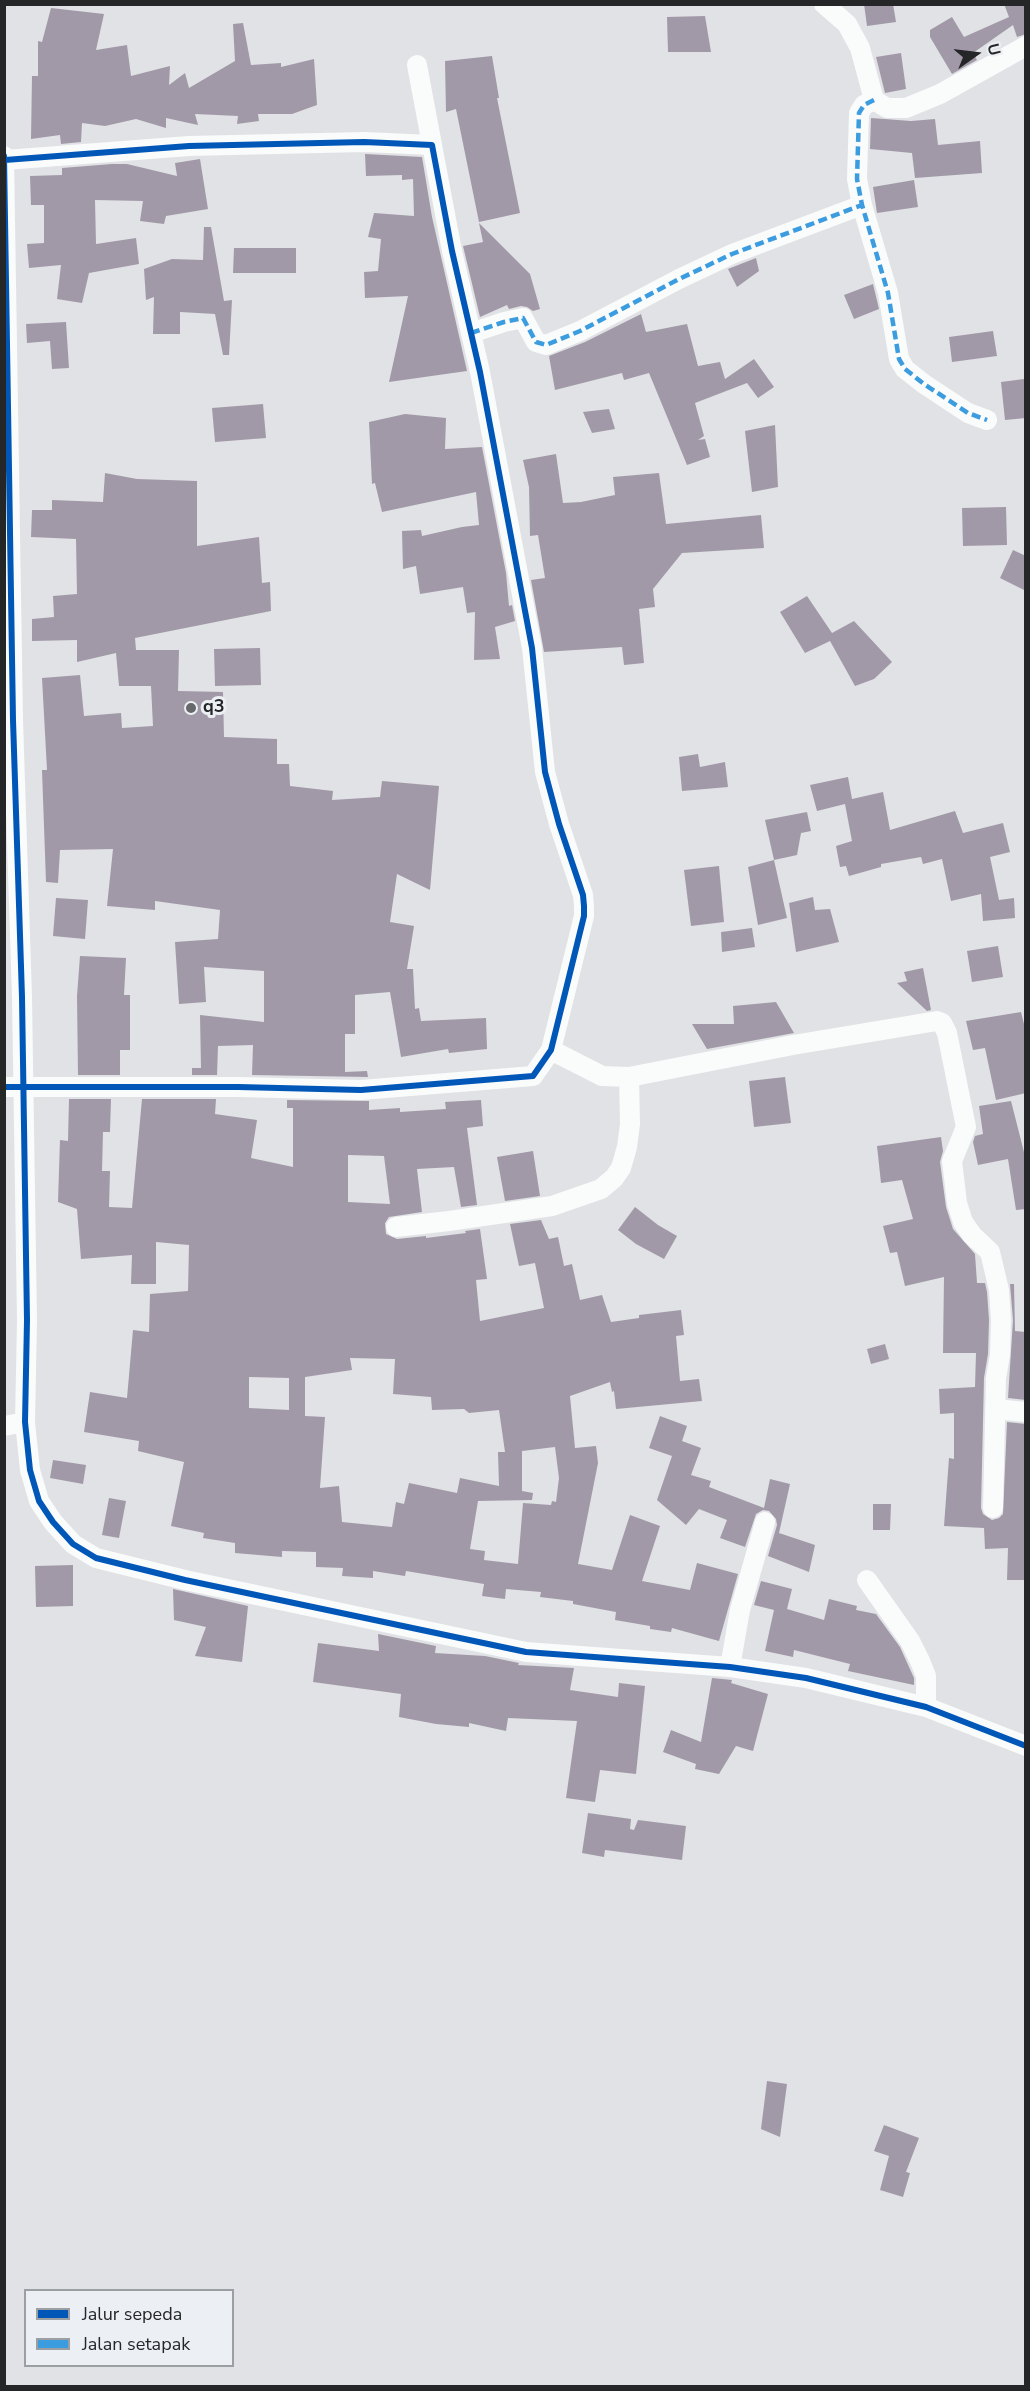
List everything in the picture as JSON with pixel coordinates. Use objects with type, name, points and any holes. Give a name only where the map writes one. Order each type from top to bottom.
[{"type":"street","points":[[824,4],[847,24],[860,48],[874,100],[887,108],[906,108],[940,94],[1026,46]]},
{"type":"street","points":[[14,1087],[238,1087],[361,1090],[533,1076],[551,1050],[584,916],[583,896],[559,824],[545,772],[532,648],[417,65]]},
{"type":"street","points":[[874,100],[864,105],[859,113],[857,179],[888,293],[899,359],[905,369],[924,384],[968,413],[987,420]]},
{"type":"street","points":[[432,144],[364,142],[189,146],[5,158],[14,1087],[27,1320],[25,1422],[30,1470],[39,1501],[53,1522],[73,1544],[96,1558],[185,1580],[526,1653],[730,1666],[806,1678],[926,1707],[1026,1746]]},
{"type":"street","points":[[471,333],[524,318],[536,342],[546,345],[580,332],[679,279],[732,254],[862,204]]},
{"type":"street","points":[[551,1050],[602,1076],[629,1077],[793,1045],[937,1021],[942,1023],[947,1033],[966,1127],[952,1161],[957,1203],[963,1222],[972,1235],[990,1252],[999,1290],[1001,1320],[1000,1355],[996,1378],[993,1508]]},
{"type":"street","points":[[396,1227],[552,1206],[601,1189],[614,1178],[621,1168],[627,1147],[630,1124],[629,1077]]},
{"type":"street","points":[[995,1409],[1026,1412]]},
{"type":"street","points":[[4,1426],[25,1422]]},
{"type":"street","points":[[730,1666],[740,1610],[765,1522]]},
{"type":"street","points":[[867,1580],[910,1641],[920,1661],[926,1676],[926,1707]]},
{"type":"building","points":[[864,4],[893,4],[896,22],[867,26]]},
{"type":"building","points":[[1004,4],[1026,4],[1026,34],[1017,37],[1013,25],[973,53],[977,60],[952,74],[930,37],[930,30],[952,17],[964,37],[1009,17]]},
{"type":"building","points":[[51,8],[104,14],[96,50],[127,45],[131,76],[170,66],[169,85],[185,73],[189,88],[235,61],[233,24],[243,23],[251,65],[281,63],[281,67],[314,59],[317,105],[292,114],[258,114],[259,121],[237,124],[238,116],[195,114],[198,125],[166,118],[166,128],[136,119],[105,126],[82,123],[81,142],[61,144],[60,135],[31,139],[32,76],[38,76],[38,41],[42,42]]},
{"type":"building","points":[[705,16],[711,52],[668,52],[667,17]]},
{"type":"building","points":[[901,53],[906,89],[885,93],[876,57]]},
{"type":"building","points":[[492,56],[499,98],[497,98],[520,213],[479,222],[456,109],[446,112],[445,61]]},
{"type":"building","points":[[871,118],[911,121],[935,119],[938,145],[980,141],[982,173],[915,178],[912,153],[870,149]]},
{"type":"building","points":[[365,154],[422,157],[432,217],[467,371],[389,382],[408,296],[365,298],[364,272],[378,271],[381,239],[368,237],[374,213],[414,216],[413,179],[402,180],[402,175],[366,176]]},
{"type":"building","points":[[200,159],[208,209],[166,216],[164,224],[140,221],[143,201],[95,200],[96,244],[136,238],[139,264],[89,273],[82,303],[57,299],[61,265],[29,268],[27,244],[44,243],[44,205],[31,205],[30,176],[62,175],[62,168],[127,164],[177,176],[175,163]]},
{"type":"building","points":[[914,180],[918,207],[877,213],[873,187]]},
{"type":"building","points":[[479,223],[530,274],[540,309],[533,311],[521,306],[509,309],[507,305],[480,317],[463,246],[483,242]]},
{"type":"building","points":[[204,227],[211,227],[224,301],[232,300],[229,355],[223,355],[215,314],[180,312],[180,334],[153,334],[154,297],[146,300],[144,269],[172,259],[203,260]]},
{"type":"building","points":[[234,248],[296,248],[296,273],[233,273]]},
{"type":"building","points":[[756,258],[759,271],[737,287],[728,269]]},
{"type":"building","points":[[873,284],[879,309],[854,319],[844,295]]},
{"type":"building","points":[[641,314],[646,332],[687,324],[698,366],[720,362],[725,379],[754,359],[774,387],[758,398],[747,383],[695,403],[704,436],[698,440],[705,439],[710,457],[687,465],[649,373],[624,380],[622,373],[555,390],[549,356],[585,342]]},
{"type":"building","points":[[66,322],[69,368],[52,369],[50,341],[27,343],[26,324]]},
{"type":"building","points":[[993,331],[997,356],[952,362],[949,337]]},
{"type":"building","points":[[1024,379],[1026,418],[1005,420],[1001,382]]},
{"type":"building","points":[[263,404],[266,438],[215,442],[212,408]]},
{"type":"building","points":[[609,409],[615,429],[592,433],[583,412]]},
{"type":"building","points":[[405,414],[446,418],[445,449],[482,447],[506,573],[509,606],[512,605],[515,621],[495,627],[500,659],[474,660],[475,612],[467,613],[463,587],[420,594],[416,566],[403,569],[402,531],[421,530],[422,536],[479,525],[476,492],[382,512],[375,483],[372,484],[369,422]]},
{"type":"building","points":[[775,425],[778,487],[752,492],[745,431]]},
{"type":"building","points":[[556,454],[563,503],[615,495],[613,477],[659,473],[666,524],[761,515],[764,548],[682,553],[653,589],[655,607],[639,609],[644,663],[624,665],[622,647],[544,652],[531,580],[545,578],[538,535],[530,536],[529,487],[523,460]]},
{"type":"building","points":[[105,473],[137,479],[197,481],[197,546],[259,537],[262,583],[270,582],[271,611],[135,638],[136,650],[179,650],[178,691],[223,692],[224,737],[277,739],[277,764],[289,764],[290,786],[333,791],[332,800],[380,797],[382,781],[439,786],[430,890],[397,874],[390,922],[414,926],[407,969],[413,969],[415,1009],[419,1008],[421,1021],[486,1018],[487,1049],[449,1053],[448,1049],[401,1057],[390,992],[355,995],[355,1034],[345,1034],[345,1072],[367,1071],[368,1077],[252,1075],[253,1045],[218,1046],[217,1075],[192,1075],[192,1068],[201,1068],[200,1015],[264,1022],[264,971],[204,967],[206,1002],[179,1004],[175,942],[218,939],[220,910],[155,901],[155,910],[107,906],[113,849],[60,850],[58,883],[46,882],[42,770],[47,770],[42,678],[80,675],[84,716],[121,713],[122,728],[153,726],[151,686],[119,686],[116,653],[77,662],[77,640],[32,641],[32,619],[54,617],[53,596],[77,594],[76,539],[31,537],[32,510],[52,510],[52,500],[103,502]]},
{"type":"building","points":[[1006,507],[1007,545],[963,546],[962,508]]},
{"type":"building","points":[[1013,550],[1026,556],[1026,591],[1000,578]]},
{"type":"building","points":[[807,596],[832,633],[854,621],[892,662],[874,679],[855,686],[830,641],[805,653],[780,612]]},
{"type":"building","points":[[260,648],[261,685],[215,686],[214,649]]},
{"type":"building","points":[[698,754],[700,767],[725,762],[728,787],[682,791],[679,757]]},
{"type":"building","points":[[848,777],[852,799],[883,792],[890,830],[955,811],[963,833],[1003,823],[1010,852],[990,857],[999,900],[1014,898],[1015,918],[983,921],[981,894],[951,901],[942,859],[923,864],[921,857],[881,864],[881,867],[849,876],[846,866],[840,867],[836,846],[852,841],[845,804],[817,811],[810,785]]},
{"type":"building","points":[[807,812],[811,831],[801,833],[797,855],[774,860],[765,820]]},
{"type":"building","points":[[774,860],[787,918],[758,925],[748,867]]},
{"type":"building","points":[[719,866],[724,922],[691,926],[684,870]]},
{"type":"building","points":[[813,897],[815,910],[830,909],[839,942],[796,952],[789,903]]},
{"type":"building","points":[[56,898],[88,900],[85,939],[53,936]]},
{"type":"building","points":[[752,928],[755,947],[722,952],[721,932]]},
{"type":"building","points":[[998,946],[1003,977],[972,982],[967,951]]},
{"type":"building","points":[[80,956],[126,958],[124,995],[130,995],[130,1050],[120,1050],[120,1075],[78,1075],[77,996]]},
{"type":"building","points":[[923,968],[931,1010],[927,1011],[897,983],[907,981],[904,972]]},
{"type":"building","points":[[776,1002],[794,1033],[707,1049],[692,1024],[734,1024],[733,1006]]},
{"type":"building","points":[[1021,1012],[1026,1032],[1026,1093],[996,1100],[985,1048],[973,1050],[966,1021]]},
{"type":"building","points":[[785,1077],[791,1123],[754,1127],[749,1081]]},
{"type":"building","points":[[69,1099],[111,1099],[110,1132],[103,1132],[102,1171],[110,1171],[109,1207],[132,1208],[142,1099],[216,1099],[215,1114],[257,1120],[251,1158],[293,1167],[293,1108],[287,1108],[287,1100],[369,1101],[369,1110],[400,1108],[400,1112],[446,1109],[445,1102],[481,1100],[483,1126],[467,1128],[477,1205],[461,1207],[454,1167],[417,1169],[422,1212],[389,1217],[385,1223],[386,1234],[397,1239],[426,1236],[426,1238],[480,1229],[487,1279],[476,1280],[480,1321],[544,1308],[535,1263],[519,1266],[510,1224],[541,1220],[549,1239],[558,1237],[564,1266],[572,1264],[580,1300],[602,1295],[611,1322],[639,1318],[639,1315],[681,1310],[684,1335],[676,1336],[680,1381],[699,1379],[702,1401],[616,1409],[614,1391],[612,1392],[610,1382],[570,1396],[575,1448],[596,1446],[598,1463],[578,1564],[612,1570],[630,1515],[660,1526],[642,1581],[690,1590],[697,1563],[738,1574],[719,1641],[672,1628],[671,1632],[615,1620],[616,1612],[573,1604],[573,1601],[540,1597],[541,1592],[506,1589],[505,1599],[482,1596],[484,1584],[406,1571],[405,1576],[373,1571],[373,1578],[342,1576],[343,1568],[316,1567],[316,1552],[282,1551],[282,1557],[235,1553],[235,1543],[203,1538],[204,1533],[171,1526],[184,1462],[138,1451],[139,1441],[84,1432],[90,1392],[127,1398],[133,1330],[149,1332],[150,1294],[188,1291],[189,1245],[156,1242],[156,1284],[131,1284],[132,1255],[81,1259],[77,1209],[58,1202],[60,1140],[68,1141]],"holes":[[[348,1155],[384,1156],[390,1204],[348,1202]],[[350,1358],[395,1359],[393,1394],[431,1397],[432,1410],[464,1409],[469,1413],[499,1410],[505,1452],[498,1452],[499,1486],[460,1478],[457,1493],[409,1483],[404,1504],[396,1502],[392,1527],[342,1522],[339,1486],[320,1488],[325,1417],[305,1416],[305,1377],[352,1370]],[[249,1377],[289,1378],[289,1410],[249,1408]],[[555,1447],[559,1478],[556,1502],[552,1501],[551,1505],[523,1503],[518,1564],[484,1560],[485,1551],[470,1549],[478,1501],[532,1500],[533,1493],[522,1491],[522,1451]]]},
{"type":"building","points":[[1011,1101],[1026,1160],[1026,1209],[1016,1210],[1008,1159],[978,1165],[973,1142],[975,1136],[983,1134],[979,1106]]},
{"type":"building","points":[[941,1137],[943,1151],[940,1162],[946,1207],[953,1229],[975,1254],[977,1283],[985,1283],[987,1292],[989,1320],[988,1354],[984,1378],[981,1508],[983,1514],[992,1520],[1003,1514],[1007,1422],[1026,1424],[1026,1580],[1007,1580],[1008,1548],[985,1549],[984,1528],[944,1526],[949,1458],[954,1459],[954,1413],[940,1414],[939,1389],[975,1387],[976,1353],[943,1353],[944,1277],[905,1286],[897,1252],[890,1253],[883,1226],[913,1219],[902,1180],[881,1183],[877,1146]]},
{"type":"building","points":[[533,1151],[540,1196],[505,1201],[497,1157]]},
{"type":"building","points":[[635,1207],[677,1236],[664,1259],[636,1244],[618,1230]]},
{"type":"building","points":[[1010,1284],[1014,1284],[1015,1331],[1026,1332],[1026,1400],[1008,1398],[1013,1320]]},
{"type":"building","points":[[885,1344],[889,1359],[871,1364],[867,1349]]},
{"type":"building","points":[[660,1416],[687,1426],[682,1441],[701,1448],[691,1475],[711,1481],[709,1487],[764,1508],[770,1479],[790,1484],[779,1533],[815,1545],[809,1572],[768,1556],[777,1525],[776,1519],[769,1511],[763,1510],[756,1514],[745,1547],[720,1538],[727,1520],[699,1509],[686,1525],[657,1500],[672,1456],[649,1448]]},
{"type":"building","points":[[53,1460],[86,1465],[83,1484],[50,1478]]},
{"type":"building","points":[[109,1498],[126,1501],[119,1538],[102,1535]]},
{"type":"building","points":[[873,1504],[891,1504],[890,1530],[873,1530]]},
{"type":"building","points":[[73,1565],[73,1606],[36,1607],[35,1566]]},
{"type":"building","points":[[761,1581],[792,1589],[787,1609],[824,1620],[829,1599],[857,1606],[856,1610],[876,1614],[900,1647],[914,1678],[914,1685],[848,1671],[850,1664],[794,1650],[793,1657],[765,1651],[774,1610],[754,1605]]},
{"type":"building","points":[[173,1589],[248,1606],[242,1662],[195,1656],[206,1627],[174,1620]]},
{"type":"building","points":[[378,1634],[436,1646],[435,1653],[485,1656],[519,1663],[518,1665],[574,1668],[570,1690],[618,1697],[619,1683],[645,1686],[636,1774],[600,1770],[595,1802],[566,1798],[577,1721],[508,1718],[506,1731],[469,1723],[469,1727],[436,1724],[399,1717],[401,1694],[313,1682],[318,1643],[379,1651]]},
{"type":"building","points":[[712,1678],[732,1680],[731,1683],[768,1694],[753,1751],[736,1746],[719,1774],[695,1769],[696,1764],[663,1752],[671,1730],[701,1742]]},
{"type":"building","points":[[588,1813],[631,1819],[630,1829],[634,1830],[638,1820],[686,1826],[682,1860],[605,1850],[604,1857],[582,1853]]},
{"type":"building","points":[[767,2081],[787,2084],[780,2137],[761,2129]]},
{"type":"building","points":[[884,2125],[919,2138],[906,2172],[910,2173],[903,2197],[880,2190],[889,2156],[874,2151]]},
{"type":"marked path","points":[[874,100],[864,105],[859,113],[857,179],[862,205],[888,293],[899,359],[905,369],[924,384],[968,413],[987,420]]},
{"type":"marked path","points":[[471,333],[523,318],[536,342],[546,345],[580,331],[732,254],[862,205]]},
{"type":"cycle path","points":[[4,1087],[238,1087],[361,1090],[533,1076],[551,1050],[584,916],[583,895],[559,824],[545,772],[532,648],[480,372],[452,251],[432,145],[364,142],[189,146],[5,160]]},
{"type":"cycle path","points":[[4,156],[13,720],[22,997],[27,1320],[25,1422],[30,1470],[39,1501],[53,1522],[73,1544],[96,1558],[185,1580],[526,1652],[730,1667],[806,1678],[926,1707],[1026,1746]]},
{"type":"place","name":"q3","points":[[191,708]]}]
